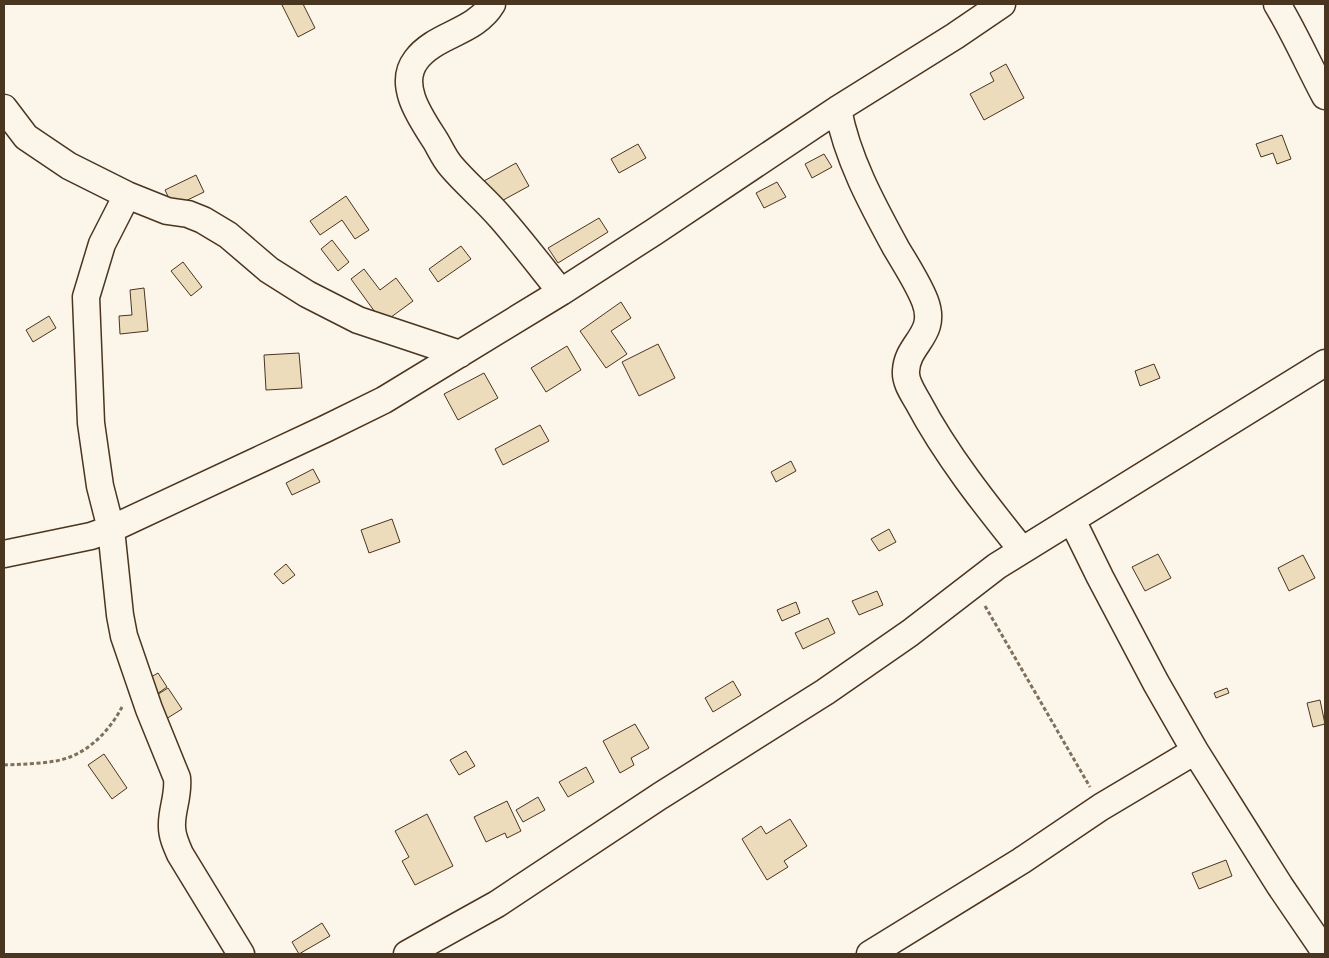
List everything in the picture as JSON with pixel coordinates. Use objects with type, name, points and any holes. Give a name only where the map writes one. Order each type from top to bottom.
[{"type":"street","points":[[492,4],[478,20],[440,41],[416,59],[410,69],[409,84],[412,101],[450,164],[500,217],[561,292]]},
{"type":"street","points":[[4,554],[91,536],[111,529],[384,400],[561,292],[838,109],[956,36],[1002,4]]},
{"type":"street","points":[[1277,4],[1293,30],[1306,61],[1325,96]]},
{"type":"street","points":[[4,108],[26,137],[69,166],[127,195],[167,211],[188,214],[203,220],[228,235],[284,280],[358,320],[460,354]]},
{"type":"street","points":[[838,109],[851,159],[928,310],[928,322],[924,334],[912,351],[906,370],[908,383],[928,422],[989,509],[1022,550]]},
{"type":"street","points":[[127,195],[102,244],[87,289],[91,423],[100,486],[111,529],[124,636],[149,709],[177,778],[178,794],[172,826],[175,841],[180,854],[241,954]]},
{"type":"street","points":[[407,954],[497,904],[660,796],[825,692],[910,633],[997,566],[1325,363]]},
{"type":"street","points":[[1072,520],[1156,683],[1195,751],[1275,878],[1325,952]]},
{"type":"street","points":[[870,954],[1021,861],[1101,807],[1195,751]]},
{"type":"path","points":[[973,585],[1101,807]]},
{"type":"path","points":[[4,765],[68,758],[87,748],[106,730],[121,709],[138,677]]},
{"type":"building","points":[[303,4],[315,28],[298,37],[282,5]]},
{"type":"building","points":[[1006,64],[1024,98],[984,120],[970,94],[994,81],[990,73]]},
{"type":"building","points":[[1282,135],[1291,159],[1277,164],[1273,153],[1261,157],[1256,144]]},
{"type":"building","points":[[638,144],[646,158],[619,173],[611,159]]},
{"type":"building","points":[[824,154],[832,167],[812,178],[805,164]]},
{"type":"building","points":[[516,163],[529,186],[496,204],[484,181]]},
{"type":"building","points":[[196,175],[204,192],[173,207],[165,190]]},
{"type":"building","points":[[777,182],[786,197],[764,208],[756,193]]},
{"type":"building","points":[[346,196],[369,230],[355,239],[342,220],[320,235],[310,221]]},
{"type":"building","points":[[599,218],[608,232],[558,263],[548,248]]},
{"type":"building","points":[[332,240],[349,262],[338,271],[321,249]]},
{"type":"building","points":[[461,246],[471,259],[438,282],[429,269]]},
{"type":"building","points":[[183,262],[202,287],[191,296],[171,271]]},
{"type":"building","points":[[364,269],[380,290],[396,278],[413,301],[383,323],[351,279]]},
{"type":"building","points":[[144,288],[148,331],[120,334],[119,316],[132,315],[130,290]]},
{"type":"building","points":[[621,302],[631,318],[611,331],[627,354],[606,368],[580,331]]},
{"type":"building","points":[[49,316],[56,328],[33,342],[26,330]]},
{"type":"building","points":[[658,344],[675,378],[639,396],[622,362]]},
{"type":"building","points":[[567,346],[581,370],[546,392],[531,368]]},
{"type":"building","points":[[299,353],[302,388],[266,390],[264,355]]},
{"type":"building","points":[[1154,364],[1160,378],[1140,386],[1135,371]]},
{"type":"building","points":[[484,373],[498,398],[458,420],[444,394]]},
{"type":"building","points":[[540,425],[549,441],[503,465],[495,449]]},
{"type":"building","points":[[791,461],[796,471],[776,482],[771,472]]},
{"type":"building","points":[[313,469],[320,482],[292,495],[286,483]]},
{"type":"building","points":[[392,519],[400,542],[369,553],[361,530]]},
{"type":"building","points":[[889,529],[896,542],[879,551],[871,539]]},
{"type":"building","points":[[1158,554],[1171,578],[1145,591],[1132,567]]},
{"type":"building","points":[[1303,555],[1315,578],[1289,591],[1278,568]]},
{"type":"building","points":[[286,564],[295,575],[283,584],[274,574]]},
{"type":"building","points":[[877,591],[883,605],[859,615],[852,601]]},
{"type":"building","points":[[796,602],[800,613],[782,621],[777,610]]},
{"type":"building","points":[[828,618],[835,633],[803,649],[795,633]]},
{"type":"building","points":[[158,673],[167,687],[154,696],[144,681]]},
{"type":"building","points":[[733,681],[741,695],[713,712],[705,698]]},
{"type":"building","points":[[168,688],[182,709],[166,719],[152,698]]},
{"type":"building","points":[[1227,688],[1229,693],[1216,698],[1214,693]]},
{"type":"building","points":[[1320,700],[1325,724],[1313,727],[1307,703]]},
{"type":"building","points":[[635,724],[649,748],[631,758],[634,765],[620,773],[603,741]]},
{"type":"building","points":[[466,751],[475,766],[459,775],[450,760]]},
{"type":"building","points":[[104,754],[127,788],[112,799],[88,765]]},
{"type":"building","points":[[586,767],[594,782],[568,797],[559,782]]},
{"type":"building","points":[[538,797],[545,810],[523,822],[516,810]]},
{"type":"building","points":[[507,801],[521,831],[507,838],[505,833],[486,842],[474,817]]},
{"type":"building","points":[[427,814],[453,866],[415,885],[402,861],[409,857],[395,831]]},
{"type":"building","points":[[790,819],[807,846],[784,861],[788,867],[767,880],[742,839],[761,826],[766,834]]},
{"type":"building","points":[[1226,860],[1232,876],[1199,889],[1192,873]]},
{"type":"building","points":[[322,923],[330,936],[299,954],[292,942]]}]
